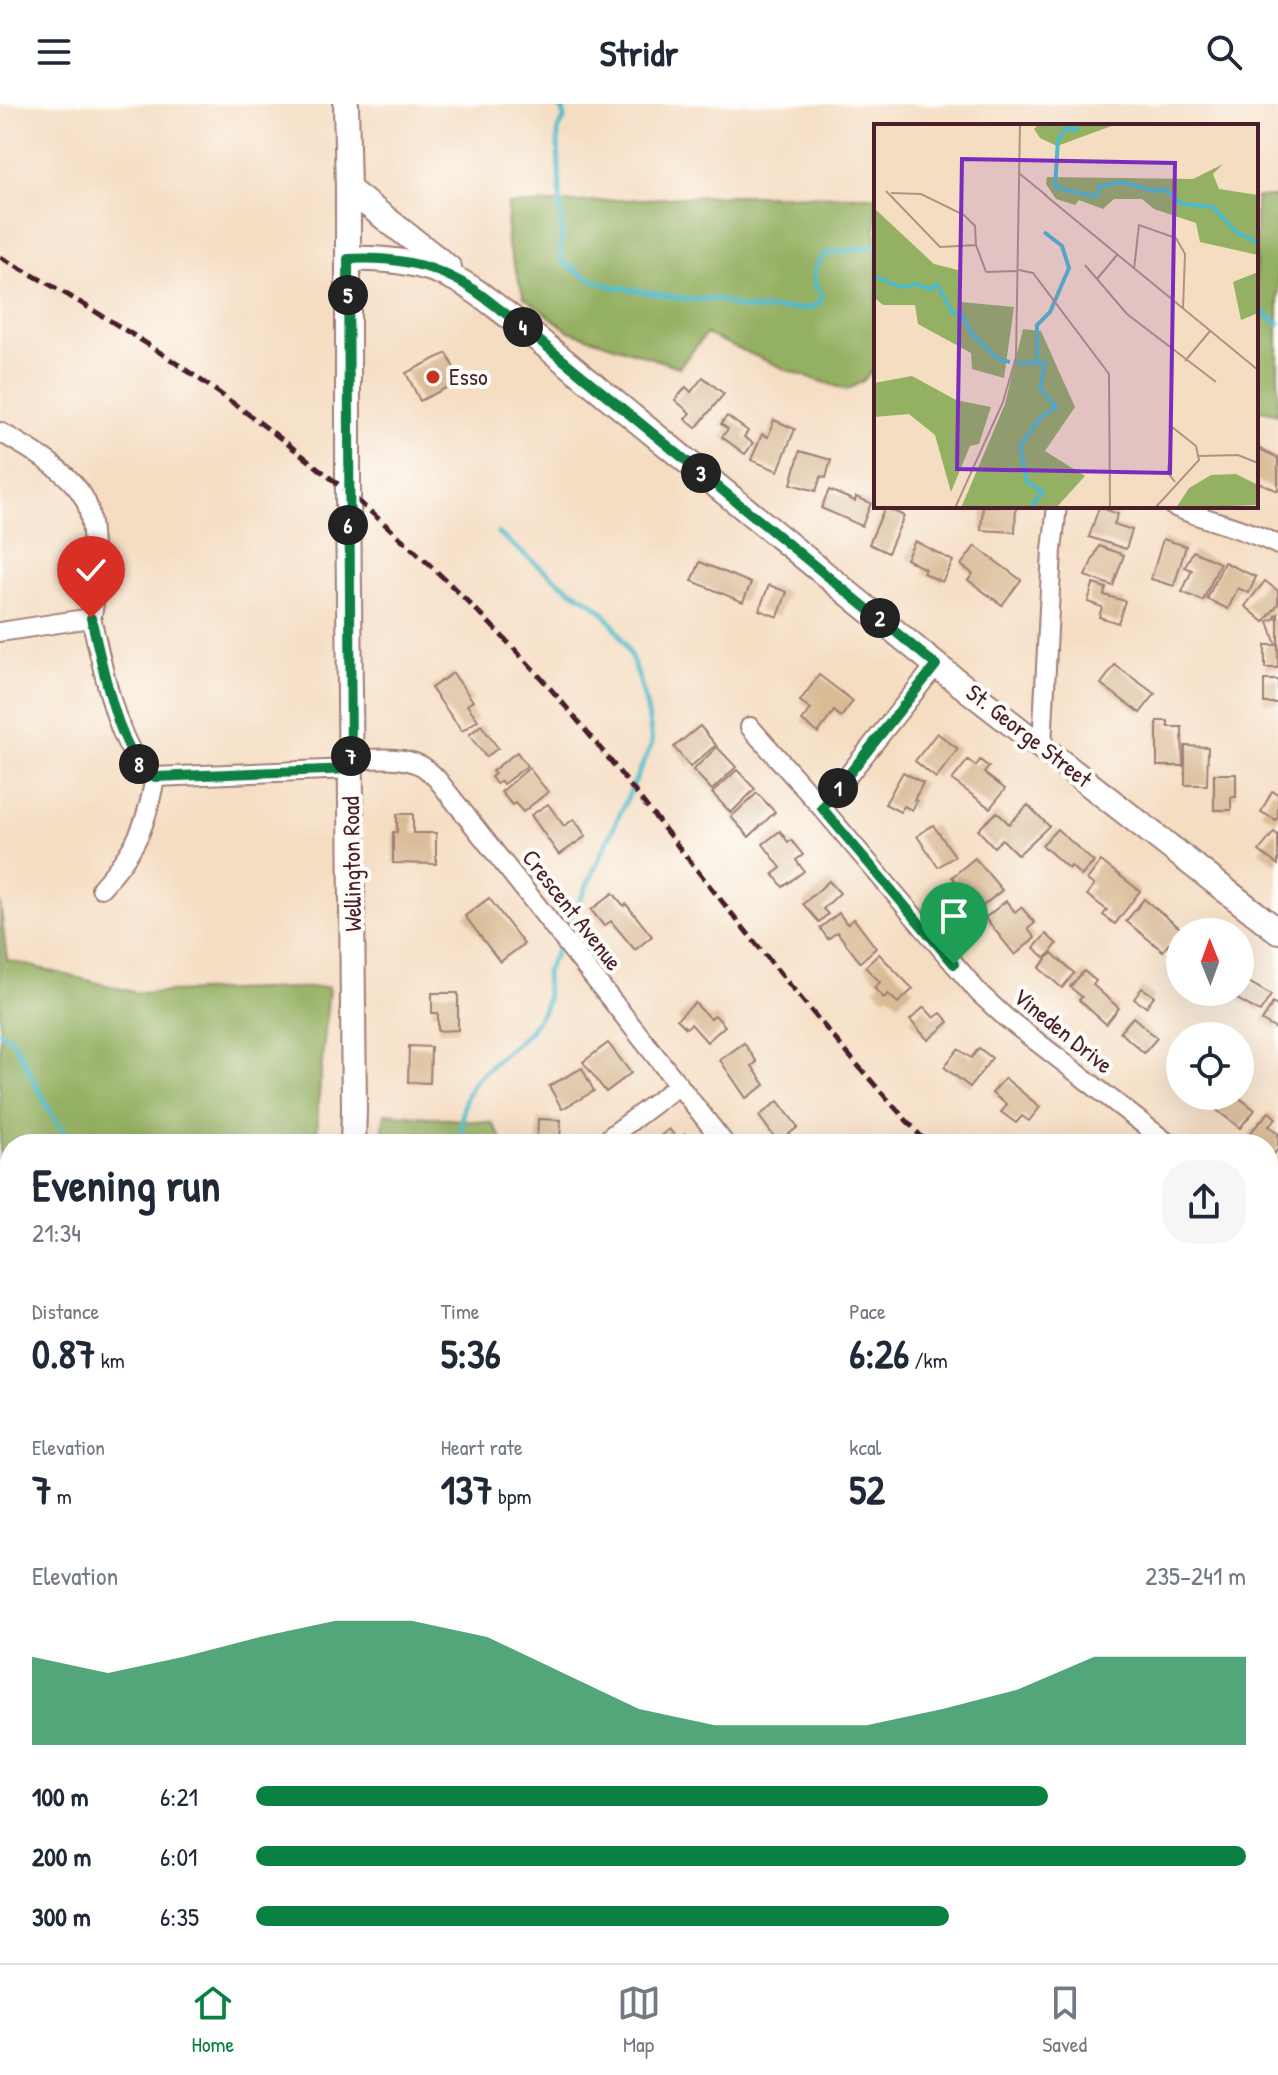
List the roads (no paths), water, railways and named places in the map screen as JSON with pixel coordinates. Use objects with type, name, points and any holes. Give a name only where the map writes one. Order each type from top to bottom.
[{"type":"main road","name":"Wellington Road","points":[[346,104],[353,1134]]},
{"type":"main road","points":[[348,189],[513,319]]},
{"type":"main road","name":"St. George Street","points":[[348,259],[401,261],[429,268],[461,282],[513,319],[936,665],[1278,931]]},
{"type":"street","points":[[0,432],[63,474],[87,504],[93,545],[95,596],[91,618],[122,734],[135,759],[147,774],[155,777],[149,812],[136,842],[124,862],[101,888]]},
{"type":"street","points":[[1042,746],[1057,508]]},
{"type":"street","points":[[1178,508],[1278,545]]},
{"type":"street","points":[[0,632],[91,618]]},
{"type":"street","points":[[822,808],[936,665]]},
{"type":"street","name":"Vineden Drive","points":[[750,727],[979,993],[1005,1017],[1156,1134]]},
{"type":"street","name":"Crescent Avenue","points":[[155,777],[385,759],[422,766],[437,779],[717,1134]]},
{"type":"street","points":[[614,1134],[679,1085]]},
{"type":"waterway","points":[[557,104],[564,112],[564,120],[558,129],[560,251],[562,262],[588,278],[611,286],[685,299],[718,299],[741,308],[807,309],[820,303],[821,292],[814,283],[815,267],[825,254],[874,246]]},
{"type":"waterway","points":[[1258,305],[1278,323]]},
{"type":"waterway","points":[[498,533],[607,617],[632,660],[650,728],[652,744],[565,933]]},
{"type":"waterway","points":[[462,1134],[465,1101],[474,1083],[529,1032],[543,1011],[547,1000],[546,972],[561,942]]},
{"type":"waterway","points":[[0,1032],[13,1040],[52,1115],[66,1134]]},
{"type":"railway","points":[[0,257],[146,343],[284,441],[350,494],[474,608],[573,716],[806,1004],[919,1134]]},
{"type":"place","name":"Esso","points":[[433,377]]}]
